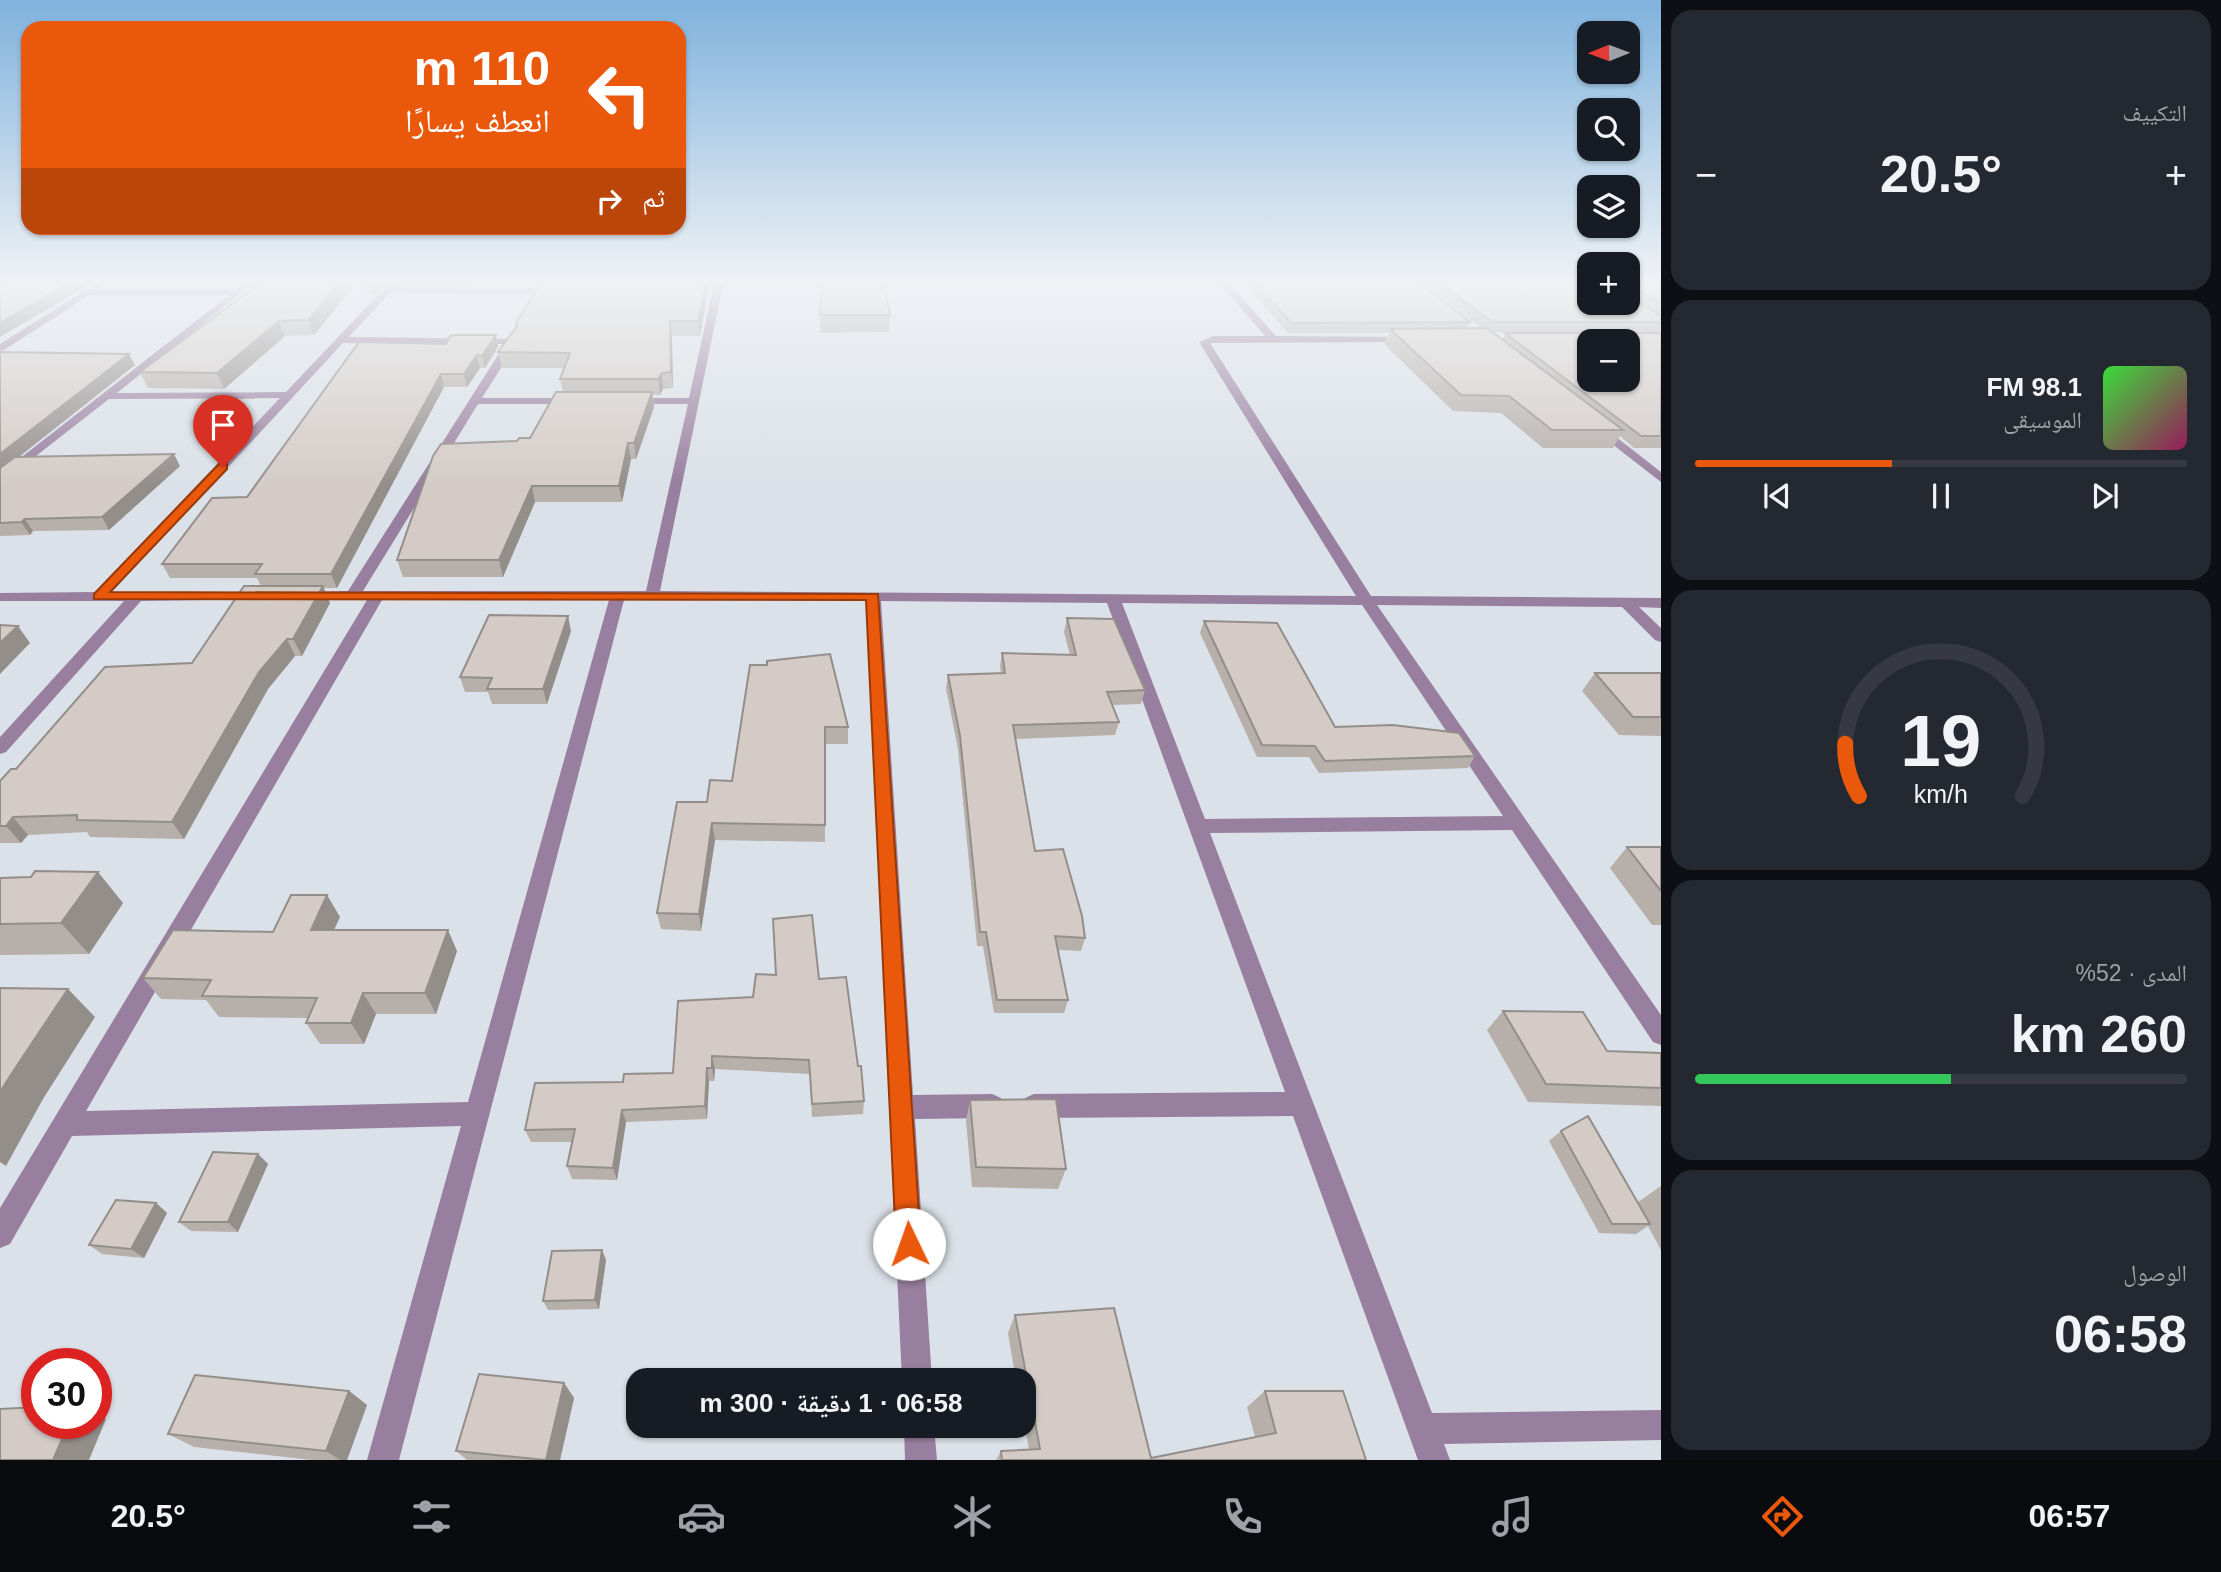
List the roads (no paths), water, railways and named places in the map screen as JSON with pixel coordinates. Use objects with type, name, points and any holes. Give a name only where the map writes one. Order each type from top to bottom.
[{"type":"street","points":[[0,480],[167,348]]},
{"type":"street","points":[[99,597],[335,348]]},
{"type":"street","points":[[353,596],[507,348]]},
{"type":"street","points":[[652,595],[705,348]]},
{"type":"street","points":[[1208,348],[1367,601],[1661,1034]]},
{"type":"street","points":[[0,357],[13,357]]},
{"type":"street","points":[[130,357],[156,357]]},
{"type":"street","points":[[106,396],[289,396]]},
{"type":"street","points":[[473,401],[584,401]]},
{"type":"street","points":[[625,401],[694,401]]},
{"type":"street","points":[[1588,421],[1661,478]]},
{"type":"street","points":[[383,1460],[618,595]]},
{"type":"street","points":[[0,597],[652,595],[1661,603]]},
{"type":"street","points":[[0,748],[137,596]]},
{"type":"street","points":[[0,1234],[377,596]]},
{"type":"street","points":[[873,596],[916,1368]]},
{"type":"street","points":[[1113,598],[1434,1460]]},
{"type":"street","points":[[1625,602],[1661,637]]},
{"type":"street","points":[[1198,827],[1518,823]]},
{"type":"street","points":[[901,1107],[1301,1104]]},
{"type":"street","points":[[66,1125],[478,1114]]},
{"type":"street","points":[[1423,1429],[1661,1425]]},
{"type":"street","points":[[920,1438],[921,1460]]}]
